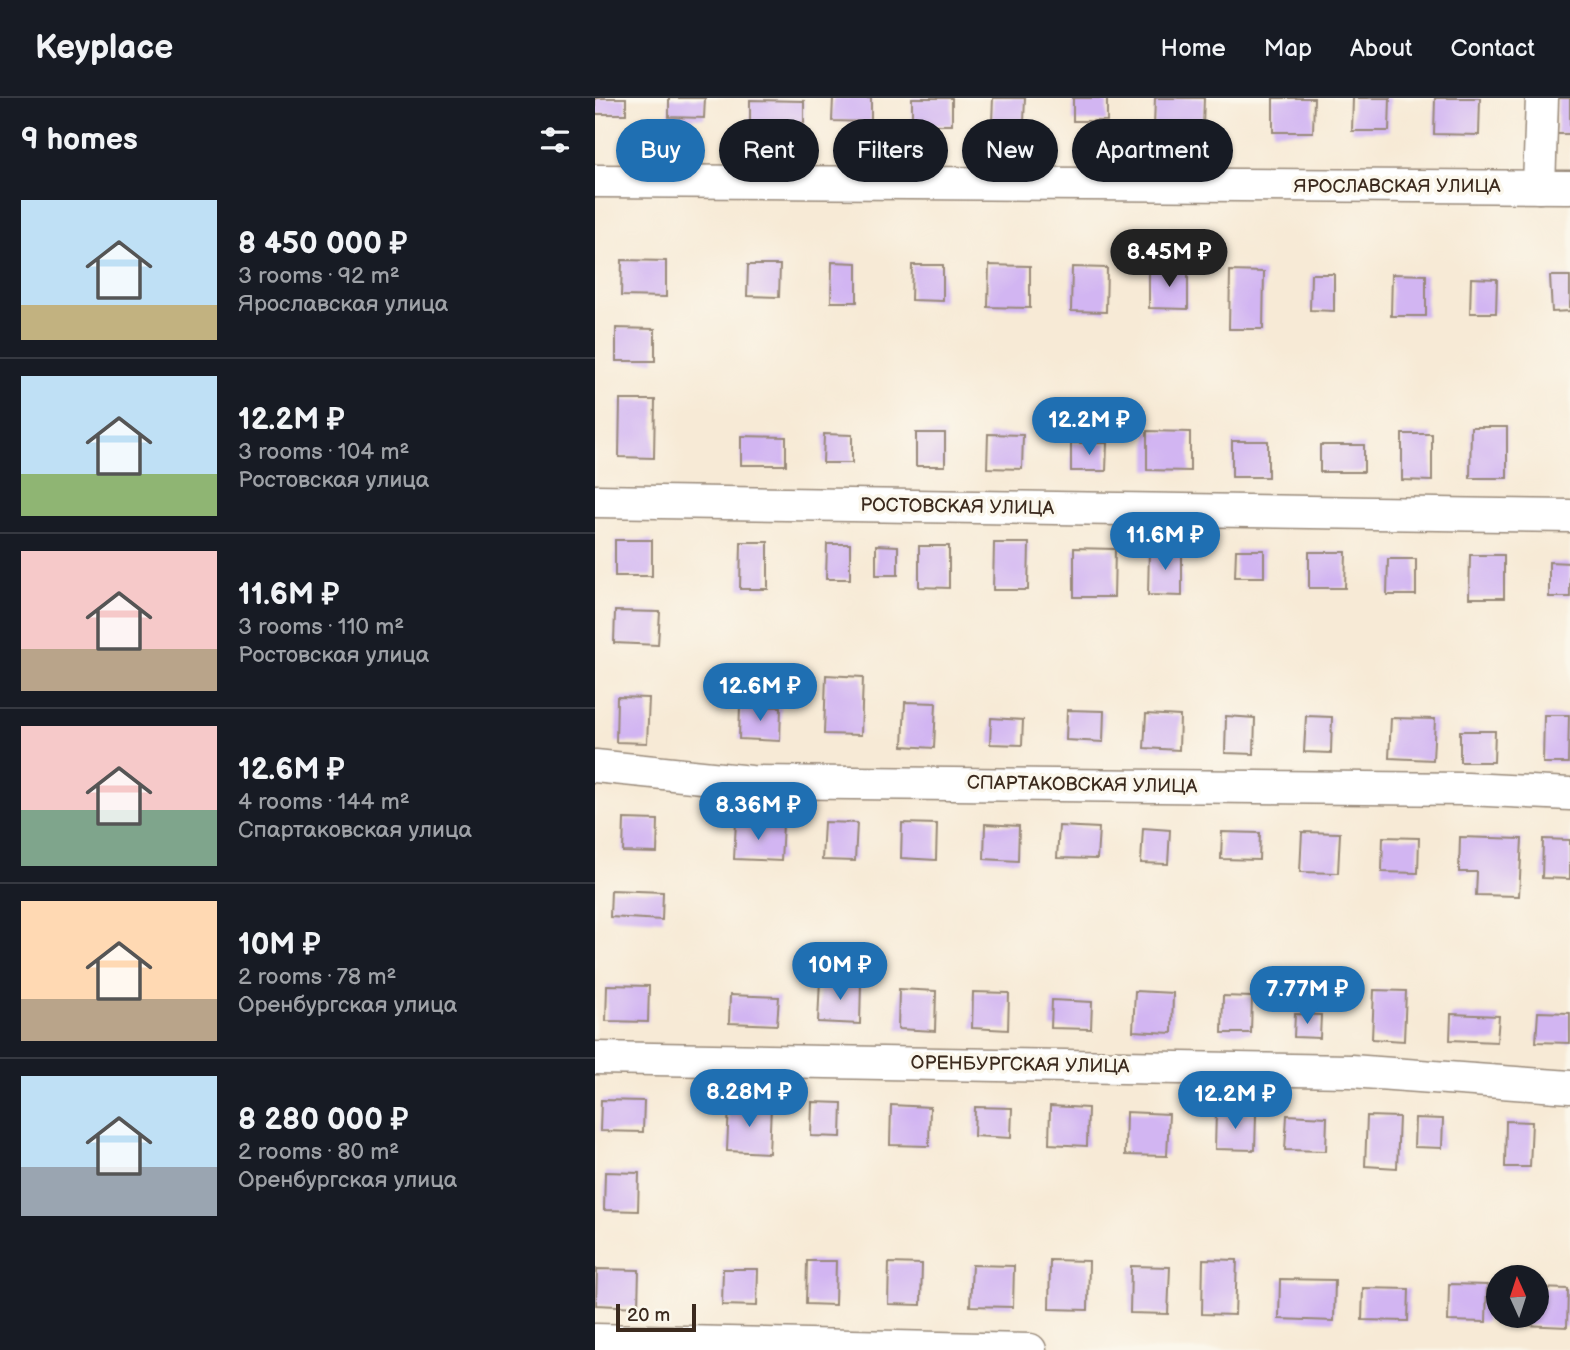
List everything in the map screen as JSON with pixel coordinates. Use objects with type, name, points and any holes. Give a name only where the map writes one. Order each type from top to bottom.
[{"type":"street","points":[[1539,187],[1542,98]]},
{"type":"street","name":"ЯРОСЛАВСКАЯ УЛИЦА","points":[[595,181],[1570,187]]},
{"type":"street","name":"РОСТОВСКАЯ УЛИЦА","points":[[595,501],[1570,516]]},
{"type":"street","name":"СПАРТАКОВСКАЯ УЛИЦА","points":[[595,766],[751,782],[1467,789],[1570,794]]},
{"type":"street","name":"ОРЕНБУРГСКАЯ УЛИЦА","points":[[595,1058],[1351,1071],[1570,1087]]},
{"type":"street","points":[[595,1340],[1030,1350]]},
{"type":"building","points":[[595,98],[626,98],[626,114],[595,114]]},
{"type":"building","points":[[669,98],[705,98],[704,118],[669,117]]},
{"type":"building","points":[[833,98],[871,98],[871,119],[832,121]]},
{"type":"building","points":[[912,98],[952,98],[952,125],[948,125],[948,119],[912,119]]},
{"type":"building","points":[[993,98],[1025,98],[1024,119],[992,119]]},
{"type":"building","points":[[1073,98],[1107,98],[1107,119],[1073,119]]},
{"type":"building","points":[[1155,98],[1204,98],[1203,119],[1154,119]]},
{"type":"building","points":[[1273,98],[1314,98],[1313,132],[1273,132]]},
{"type":"building","points":[[1353,98],[1390,98],[1389,131],[1352,131]]},
{"type":"building","points":[[1435,98],[1480,98],[1479,135],[1434,134]]},
{"type":"building","points":[[1558,98],[1570,98],[1570,134],[1557,134]]},
{"type":"building","points":[[750,100],[804,101],[804,119],[750,119]]},
{"type":"building","points":[[622,260],[666,261],[666,297],[621,296]]},
{"type":"building","points":[[832,262],[857,263],[857,302],[831,302]]},
{"type":"building","points":[[748,265],[780,265],[779,297],[747,296]]},
{"type":"building","points":[[912,265],[943,265],[943,301],[911,300]]},
{"type":"building","points":[[989,265],[1030,266],[1030,308],[988,307]]},
{"type":"building","points":[[1072,267],[1107,268],[1106,312],[1071,311]]},
{"type":"building","points":[[1149,270],[1188,270],[1188,309],[1149,308]]},
{"type":"building","points":[[1230,271],[1264,272],[1263,329],[1229,329]]},
{"type":"building","points":[[1311,274],[1334,274],[1334,311],[1310,310]]},
{"type":"building","points":[[1392,274],[1426,275],[1426,316],[1391,316]]},
{"type":"building","points":[[1550,276],[1570,276],[1570,311],[1552,312]]},
{"type":"building","points":[[1471,278],[1497,279],[1496,313],[1470,313]]},
{"type":"building","points":[[616,328],[655,329],[655,361],[616,361]]},
{"type":"building","points":[[620,400],[655,400],[654,458],[619,457]]},
{"type":"building","points":[[1471,427],[1507,427],[1507,478],[1470,478]]},
{"type":"building","points":[[1147,431],[1190,432],[1190,471],[1147,470]]},
{"type":"building","points":[[916,433],[945,433],[945,466],[916,466]]},
{"type":"building","points":[[824,434],[852,435],[852,463],[823,463]]},
{"type":"building","points":[[988,434],[1023,435],[1022,469],[987,468]]},
{"type":"building","points":[[1402,434],[1432,434],[1432,481],[1402,480]]},
{"type":"building","points":[[741,436],[786,437],[786,465],[741,465]]},
{"type":"building","points":[[1232,441],[1268,441],[1268,477],[1232,477]]},
{"type":"building","points":[[1071,443],[1107,443],[1106,471],[1071,471]]},
{"type":"building","points":[[1320,445],[1364,445],[1364,472],[1320,472]]},
{"type":"building","points":[[615,540],[652,540],[652,576],[615,576]]},
{"type":"building","points":[[741,542],[768,542],[768,589],[740,589]]},
{"type":"building","points":[[994,543],[1029,543],[1028,590],[993,590]]},
{"type":"building","points":[[827,544],[850,544],[850,579],[826,579]]},
{"type":"building","points":[[876,545],[898,546],[898,575],[876,575]]},
{"type":"building","points":[[919,546],[949,546],[949,588],[919,587]]},
{"type":"building","points":[[1074,548],[1115,549],[1114,597],[1074,597]]},
{"type":"building","points":[[1149,549],[1182,549],[1182,596],[1148,595]]},
{"type":"building","points":[[1236,550],[1264,550],[1264,577],[1235,577]]},
{"type":"building","points":[[1309,552],[1346,552],[1345,588],[1309,588]]},
{"type":"building","points":[[1470,555],[1504,555],[1504,598],[1469,598]]},
{"type":"building","points":[[1388,559],[1416,559],[1416,595],[1387,595]]},
{"type":"building","points":[[1549,562],[1570,563],[1570,597],[1549,597]]},
{"type":"building","points":[[615,611],[660,612],[658,645],[614,643]]},
{"type":"building","points":[[826,675],[863,677],[861,735],[824,734]]},
{"type":"building","points":[[617,697],[649,698],[647,743],[616,742]]},
{"type":"building","points":[[905,702],[936,703],[934,748],[903,746]]},
{"type":"building","points":[[740,705],[781,707],[780,741],[739,739]]},
{"type":"building","points":[[1067,710],[1104,711],[1103,742],[1066,740]]},
{"type":"building","points":[[1146,714],[1180,716],[1179,750],[1144,748]]},
{"type":"building","points":[[1544,715],[1569,715],[1568,763],[1543,763]]},
{"type":"building","points":[[1226,716],[1255,718],[1254,754],[1225,753]]},
{"type":"building","points":[[1306,716],[1332,717],[1331,753],[1304,752]]},
{"type":"building","points":[[991,718],[1023,720],[1022,745],[990,744]]},
{"type":"building","points":[[1391,718],[1435,719],[1433,760],[1389,758]]},
{"type":"building","points":[[1460,731],[1495,731],[1494,762],[1460,762]]},
{"type":"building","points":[[624,819],[658,820],[657,853],[623,852]]},
{"type":"building","points":[[736,822],[783,824],[781,861],[734,859]]},
{"type":"building","points":[[824,822],[857,823],[855,861],[822,860]]},
{"type":"building","points":[[902,823],[937,824],[936,860],[901,858]]},
{"type":"building","points":[[985,824],[1019,826],[1018,861],[984,859]]},
{"type":"building","points":[[1059,826],[1099,828],[1097,859],[1057,858]]},
{"type":"building","points":[[1143,828],[1170,830],[1168,864],[1141,863]]},
{"type":"building","points":[[1222,832],[1260,833],[1259,860],[1221,859]]},
{"type":"building","points":[[1302,832],[1340,833],[1338,873],[1300,872]]},
{"type":"building","points":[[1383,837],[1419,838],[1418,873],[1382,872]]},
{"type":"building","points":[[1460,837],[1522,839],[1519,896],[1476,895],[1477,872],[1459,872]]},
{"type":"building","points":[[1543,839],[1570,840],[1570,879],[1542,878]]},
{"type":"building","points":[[611,890],[663,892],[662,920],[610,917]]},
{"type":"building","points":[[820,979],[861,981],[860,1024],[818,1022]]},
{"type":"building","points":[[607,985],[649,986],[648,1022],[606,1021]]},
{"type":"building","points":[[899,989],[936,991],[935,1031],[898,1029]]},
{"type":"building","points":[[1374,990],[1406,991],[1404,1041],[1372,1039]]},
{"type":"building","points":[[1135,991],[1173,993],[1172,1033],[1133,1031]]},
{"type":"building","points":[[973,992],[1009,993],[1008,1030],[972,1028]]},
{"type":"building","points":[[730,995],[779,997],[777,1025],[729,1023]]},
{"type":"building","points":[[1223,996],[1252,997],[1251,1033],[1222,1033]]},
{"type":"building","points":[[1052,1000],[1092,1002],[1091,1029],[1051,1028]]},
{"type":"building","points":[[1538,1012],[1570,1013],[1570,1043],[1536,1042]]},
{"type":"building","points":[[1295,1014],[1321,1015],[1320,1038],[1294,1037]]},
{"type":"building","points":[[1451,1014],[1499,1016],[1497,1042],[1450,1040]]},
{"type":"building","points":[[601,1100],[644,1101],[643,1132],[600,1131]]},
{"type":"building","points":[[812,1102],[842,1103],[841,1137],[811,1136]]},
{"type":"building","points":[[729,1104],[771,1106],[769,1153],[727,1151]]},
{"type":"building","points":[[891,1105],[930,1107],[929,1146],[890,1145]]},
{"type":"building","points":[[1050,1106],[1088,1108],[1087,1146],[1049,1144]]},
{"type":"building","points":[[975,1107],[1012,1108],[1011,1138],[974,1136]]},
{"type":"building","points":[[1126,1112],[1169,1114],[1167,1156],[1125,1155]]},
{"type":"building","points":[[1216,1112],[1256,1114],[1255,1150],[1215,1149]]},
{"type":"building","points":[[1287,1115],[1327,1117],[1326,1151],[1285,1150]]},
{"type":"building","points":[[1367,1116],[1399,1117],[1397,1168],[1365,1166]]},
{"type":"building","points":[[1415,1118],[1443,1119],[1442,1148],[1414,1147]]},
{"type":"building","points":[[1506,1121],[1532,1122],[1530,1167],[1505,1167]]},
{"type":"building","points":[[605,1172],[639,1173],[638,1211],[604,1210]]},
{"type":"building","points":[[1203,1259],[1237,1260],[1235,1315],[1202,1314]]},
{"type":"building","points":[[1050,1260],[1089,1261],[1088,1310],[1049,1309]]},
{"type":"building","points":[[807,1261],[836,1261],[835,1305],[806,1304]]},
{"type":"building","points":[[889,1263],[922,1264],[921,1305],[888,1304]]},
{"type":"building","points":[[972,1265],[1014,1266],[1013,1307],[970,1306]]},
{"type":"building","points":[[1131,1266],[1170,1267],[1168,1314],[1130,1313]]},
{"type":"building","points":[[597,1269],[639,1270],[638,1307],[596,1305]]},
{"type":"building","points":[[723,1269],[758,1269],[757,1306],[722,1305]]},
{"type":"building","points":[[1280,1279],[1335,1280],[1334,1321],[1279,1319]]},
{"type":"building","points":[[1449,1284],[1486,1285],[1486,1322],[1448,1321]]},
{"type":"building","points":[[1363,1288],[1409,1289],[1408,1321],[1362,1320]]},
{"type":"building","points":[[1549,1288],[1568,1289],[1567,1327],[1549,1326]]}]
